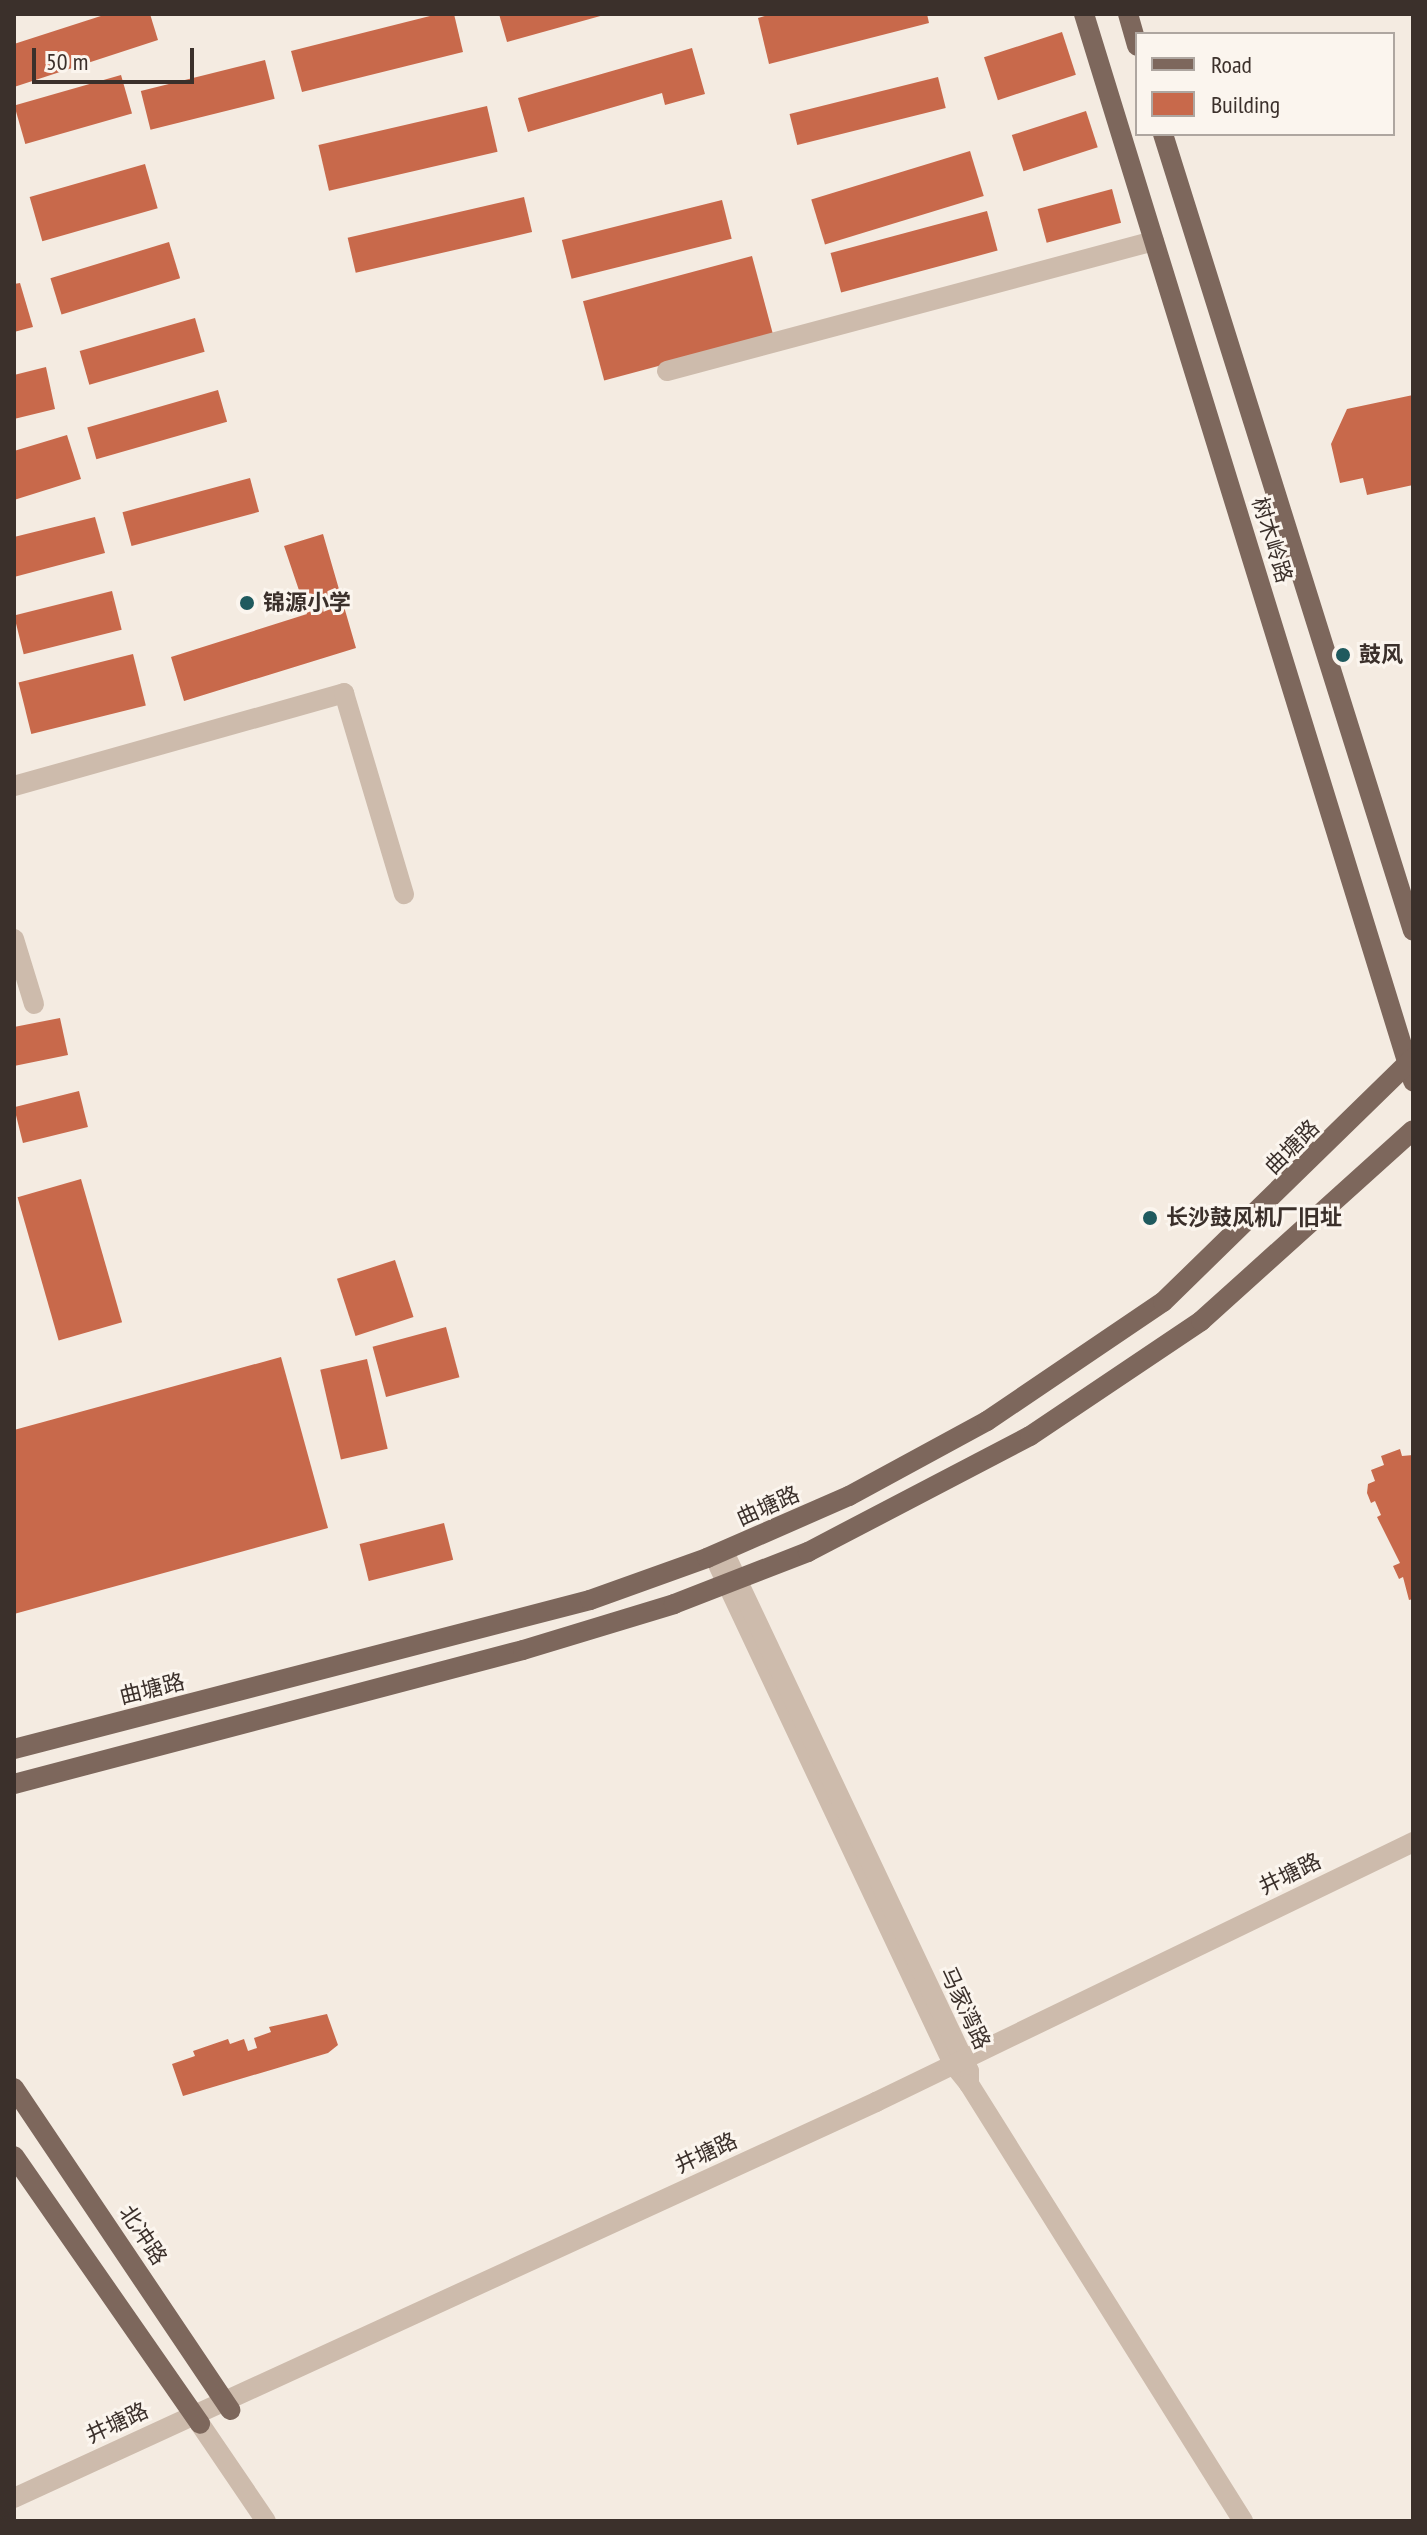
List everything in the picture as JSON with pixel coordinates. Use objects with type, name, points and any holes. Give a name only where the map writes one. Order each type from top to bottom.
[{"type":"main road","name":"树木岭路","points":[[1084,14],[1412,1067]]},
{"type":"main road","points":[[1128,14],[1135,39]]},
{"type":"main road","name":"树木岭路","points":[[1164,136],[1413,931]]},
{"type":"main road","name":"曲塘路","points":[[14,1749],[525,1618],[719,1554],[932,1452],[1047,1383],[1150,1312],[1215,1256],[1412,1067]]},
{"type":"main road","points":[[14,1784],[523,1650],[731,1581],[821,1545],[1030,1436],[1235,1294],[1413,1130]]},
{"type":"main road","name":"北冲路","points":[[14,2088],[227,2405]]},
{"type":"main road","points":[[14,2156],[196,2419]]},
{"type":"street","points":[[667,371],[1154,241]]},
{"type":"street","points":[[14,786],[344,693],[404,894]]},
{"type":"street","points":[[14,939],[34,1004]]},
{"type":"street","name":"马家湾路","points":[[719,1554],[963,2071],[1243,2521]]},
{"type":"street","name":"井塘路","points":[[963,2071],[1413,1842]]},
{"type":"street","name":"井塘路","points":[[14,2498],[196,2419],[963,2071],[1413,1857]]},
{"type":"street","points":[[196,2419],[266,2521]]},
{"type":"street","name":"井塘路","points":[[14,2511],[196,2419]]},
{"type":"building","points":[[107,14],[150,14],[158,40],[14,87],[14,44]]},
{"type":"building","points":[[438,14],[454,14],[463,52],[302,92],[291,51]]},
{"type":"building","points":[[499,14],[604,14],[604,15],[507,42]]},
{"type":"building","points":[[772,14],[927,14],[929,23],[769,64],[758,18]]},
{"type":"building","points":[[1062,32],[1076,75],[998,100],[984,57]]},
{"type":"building","points":[[692,48],[705,94],[665,105],[662,93],[528,132],[518,98]]},
{"type":"building","points":[[265,60],[275,99],[150,130],[141,91]]},
{"type":"building","points":[[121,75],[132,113],[25,144],[14,106]]},
{"type":"building","points":[[938,77],[946,108],[797,145],[790,114]]},
{"type":"building","points":[[487,106],[498,152],[329,191],[318,145]]},
{"type":"building","points":[[1086,111],[1098,147],[1024,171],[1012,135]]},
{"type":"building","points":[[970,151],[984,196],[825,244],[811,200]]},
{"type":"building","points":[[145,164],[158,208],[42,241],[30,197]]},
{"type":"building","points":[[1112,189],[1121,223],[1047,243],[1038,209]]},
{"type":"building","points":[[524,197],[532,232],[356,273],[348,238]]},
{"type":"building","points":[[722,200],[732,239],[572,279],[562,240]]},
{"type":"building","points":[[987,211],[998,251],[841,293],[831,253]]},
{"type":"building","points":[[169,242],[180,278],[62,315],[50,278]]},
{"type":"building","points":[[752,256],[773,335],[604,380],[583,301]]},
{"type":"building","points":[[20,283],[33,327],[14,332],[14,284]]},
{"type":"building","points":[[195,318],[205,352],[89,385],[80,351]]},
{"type":"building","points":[[46,367],[55,409],[14,419],[14,375]]},
{"type":"building","points":[[218,390],[227,422],[96,459],[87,427]]},
{"type":"building","points":[[1413,395],[1413,485],[1367,495],[1363,478],[1340,483],[1331,444],[1347,409]]},
{"type":"building","points":[[67,435],[81,479],[14,500],[14,451]]},
{"type":"building","points":[[250,478],[259,512],[132,546],[122,512]]},
{"type":"building","points":[[95,517],[105,553],[14,577],[14,537]]},
{"type":"building","points":[[323,534],[356,648],[184,701],[171,657],[307,614],[284,546]]},
{"type":"building","points":[[112,591],[122,630],[24,654],[14,615]]},
{"type":"building","points":[[133,654],[146,705],[31,734],[19,683]]},
{"type":"building","points":[[60,1018],[68,1055],[14,1066],[14,1027]]},
{"type":"building","points":[[79,1091],[88,1127],[23,1143],[14,1107]]},
{"type":"building","points":[[81,1179],[122,1322],[59,1340],[18,1197]]},
{"type":"building","points":[[395,1260],[414,1317],[356,1336],[337,1279]]},
{"type":"building","points":[[446,1327],[459,1377],[386,1397],[373,1347]]},
{"type":"building","points":[[281,1357],[328,1528],[14,1614],[14,1430]]},
{"type":"building","points":[[367,1359],[388,1449],[341,1459],[320,1370]]},
{"type":"building","points":[[1400,1449],[1402,1456],[1413,1455],[1413,1599],[1409,1600],[1403,1577],[1399,1579],[1393,1566],[1400,1563],[1377,1517],[1381,1515],[1375,1501],[1371,1503],[1367,1493],[1368,1484],[1375,1481],[1371,1470],[1384,1465],[1381,1456]]},
{"type":"building","points":[[444,1523],[453,1560],[369,1581],[360,1544]]},
{"type":"building","points":[[327,2014],[338,2045],[328,2053],[183,2096],[172,2064],[195,2056],[193,2051],[228,2039],[230,2044],[244,2039],[248,2051],[257,2048],[254,2038],[271,2032],[269,2027]]},
{"type":"place","name":"锦源小学","points":[[247,603]]},
{"type":"place","name":"鼓风","points":[[1343,655]]},
{"type":"place","name":"长沙鼓风机厂旧址","points":[[1150,1218]]}]
